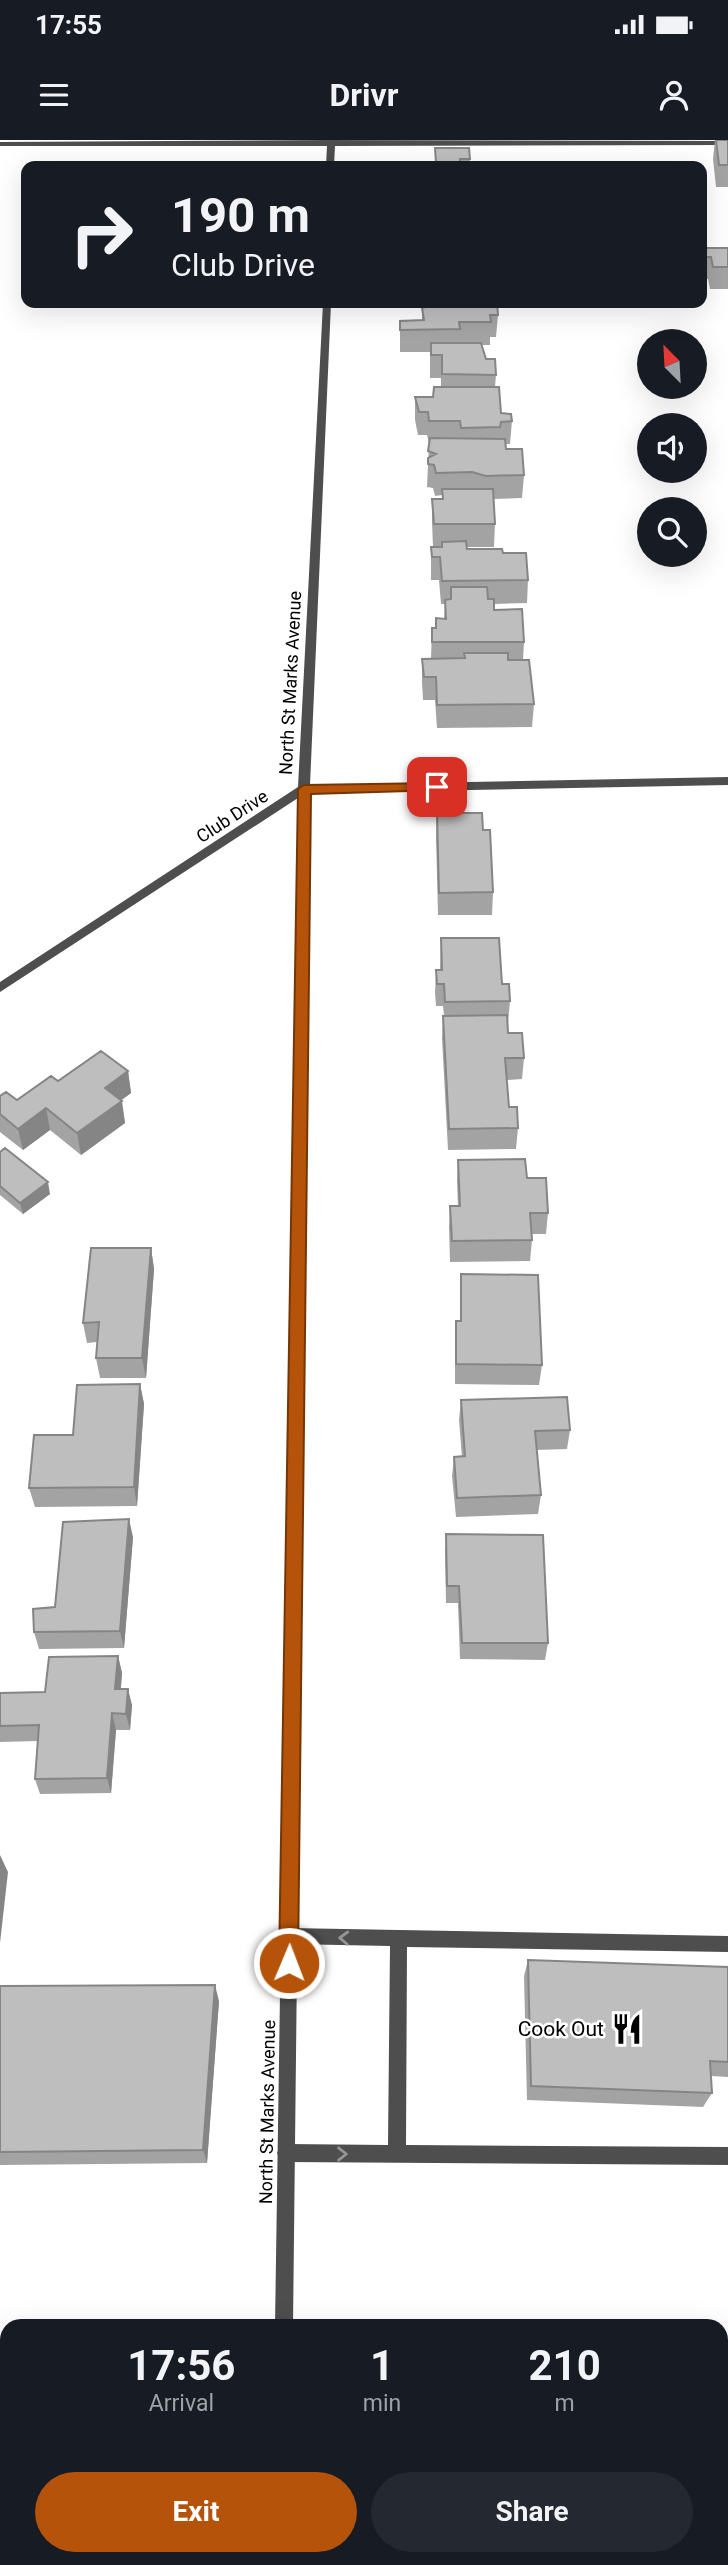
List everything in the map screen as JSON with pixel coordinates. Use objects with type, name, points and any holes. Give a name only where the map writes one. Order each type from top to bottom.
[{"type":"street","points":[[330,161],[331,141]]},
{"type":"street","points":[[0,144],[331,141],[728,143]]},
{"type":"street","name":"North St Marks Avenue","points":[[284,2319],[304,789],[327,308]]},
{"type":"street","points":[[304,789],[728,781]]},
{"type":"street","name":"Club Drive","points":[[0,988],[304,789]]},
{"type":"street","points":[[289,1936],[728,1944]]},
{"type":"street","points":[[397,2154],[399,1940]]},
{"type":"street","points":[[706,1944],[728,1951]]},
{"type":"street","points":[[286,2153],[728,2156]]},
{"type":"building","points":[[716,140],[728,140],[728,165],[719,165]]},
{"type":"building","points":[[435,148],[469,148],[470,159],[436,161]]},
{"type":"building","points":[[707,248],[728,248],[728,267],[713,267],[711,257],[707,257]]},
{"type":"building","points":[[422,308],[497,308],[498,315],[490,315],[491,322],[459,322],[460,329],[400,330],[400,321],[424,320]]},
{"type":"building","points":[[431,343],[481,343],[486,359],[495,359],[496,375],[442,374],[442,355],[431,355]]},
{"type":"building","points":[[434,387],[499,387],[501,413],[511,414],[512,421],[501,422],[500,427],[461,428],[460,421],[429,421],[428,412],[419,412],[415,397],[433,397]]},
{"type":"building","points":[[430,438],[505,439],[506,449],[522,449],[524,475],[436,473],[434,465],[428,464],[428,458],[436,454],[428,451]]},
{"type":"building","points":[[442,489],[493,489],[495,524],[434,524],[432,499],[443,499]]},
{"type":"building","points":[[466,541],[467,549],[502,549],[503,553],[526,553],[528,580],[442,581],[440,557],[432,557],[431,547],[442,547],[442,542]]},
{"type":"building","points":[[451,587],[487,587],[488,599],[494,599],[494,610],[522,609],[524,642],[432,642],[432,628],[436,628],[436,618],[446,619],[445,600],[451,599]]},
{"type":"building","points":[[464,653],[508,653],[508,660],[529,660],[534,704],[437,705],[436,677],[424,677],[422,659],[465,658]]},
{"type":"building","points":[[437,813],[482,813],[483,830],[490,830],[493,892],[439,893]]},
{"type":"building","points":[[441,938],[499,938],[502,984],[509,984],[510,1001],[445,1002],[444,984],[437,984],[436,970],[442,970]]},
{"type":"building","points":[[507,1015],[508,1033],[522,1033],[524,1058],[505,1058],[509,1107],[517,1107],[518,1128],[449,1129],[443,1016]]},
{"type":"building","points":[[101,1051],[128,1071],[105,1088],[122,1101],[77,1133],[46,1108],[18,1129],[0,1114],[0,1096],[6,1092],[17,1100],[51,1076],[58,1081]]},
{"type":"building","points":[[5,1148],[48,1182],[20,1203],[0,1186],[0,1152]]},
{"type":"building","points":[[525,1159],[527,1178],[546,1178],[548,1213],[530,1213],[532,1240],[452,1241],[450,1206],[460,1206],[458,1160]]},
{"type":"building","points":[[91,1248],[151,1248],[142,1358],[96,1358],[99,1322],[83,1323]]},
{"type":"building","points":[[461,1274],[538,1275],[542,1365],[456,1364],[456,1321],[461,1321]]},
{"type":"building","points":[[140,1384],[134,1487],[29,1488],[34,1435],[73,1435],[77,1385]]},
{"type":"building","points":[[567,1397],[570,1430],[535,1431],[541,1495],[457,1498],[454,1457],[465,1456],[461,1400]]},
{"type":"building","points":[[129,1519],[120,1631],[34,1632],[33,1609],[55,1607],[63,1522]]},
{"type":"building","points":[[446,1534],[543,1535],[548,1643],[462,1643],[459,1586],[447,1586]]},
{"type":"building","points":[[118,1656],[115,1689],[128,1689],[126,1714],[112,1713],[107,1778],[35,1779],[39,1725],[0,1726],[0,1693],[45,1692],[49,1657]]},
{"type":"building","name":"Cook Out","points":[[528,1960],[728,1967],[728,2062],[710,2061],[712,2093],[531,2086]]},
{"type":"building","points":[[215,1985],[203,2150],[0,2152],[0,1986]]},
{"type":"place","name":"Cook Out","points":[[627,2029]]},
{"type":"route","points":[[289,1963],[304,789],[437,787]]}]
